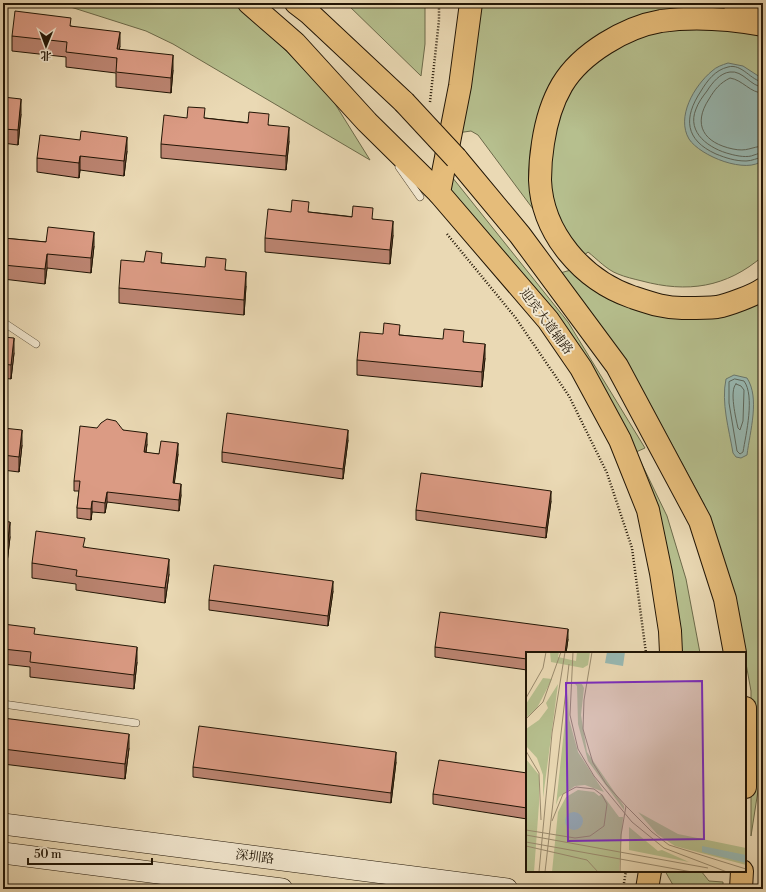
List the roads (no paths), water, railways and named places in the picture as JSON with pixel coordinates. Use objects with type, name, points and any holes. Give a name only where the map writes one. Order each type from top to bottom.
[{"type":"main road","name":"迎宾大道辅路","points":[[250,3],[296,43],[430,195],[548,320],[581,368],[620,440],[648,510],[664,588],[670,631],[671,652]]},
{"type":"main road","points":[[296,3],[309,13],[404,102],[456,158],[520,235],[617,366],[700,521],[725,599],[735,652]]},
{"type":"main road","points":[[430,195],[460,86],[471,3]]},
{"type":"main road","points":[[734,3],[763,16]]},
{"type":"main road","points":[[763,25],[730,19],[682,19],[660,22],[621,34],[605,44],[579,65],[563,84],[552,106],[545,126],[540,181],[544,204],[555,232],[571,256],[589,274],[614,291],[650,303],[672,308],[718,307],[763,289]]},
{"type":"main road","points":[[646,889],[650,872]]},
{"type":"street","name":"深圳路","points":[[3,824],[507,889]]},
{"type":"street","points":[[3,853],[282,889]]},
{"type":"lane","points":[[3,322],[36,344]]},
{"type":"lane","points":[[3,704],[136,723]]},
{"type":"water","points":[[728,63],[743,66],[763,79],[763,160],[756,164],[735,164],[724,162],[713,157],[703,152],[689,139],[686,130],[686,112],[693,93],[705,77],[719,66]]},
{"type":"water","points":[[734,375],[747,378],[751,386],[754,405],[747,455],[741,458],[736,457],[733,453],[724,397],[726,379]]}]
